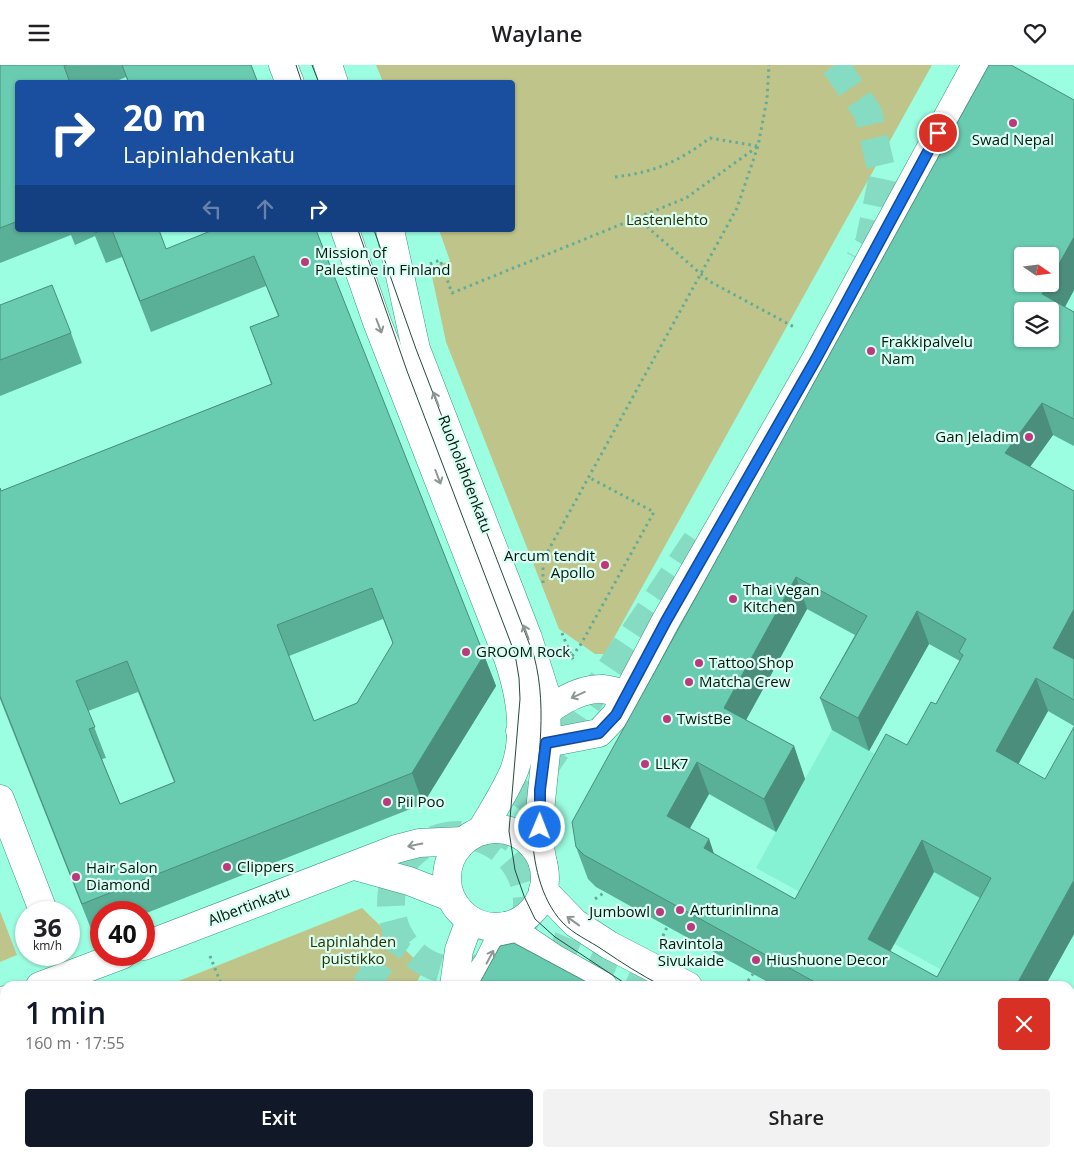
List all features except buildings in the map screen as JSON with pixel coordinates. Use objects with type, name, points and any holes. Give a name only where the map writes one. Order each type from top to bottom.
[{"type":"street","points":[[283,65],[289,80]]},
{"type":"street","points":[[328,65],[333,80]]},
{"type":"street","points":[[626,693],[602,689],[585,691],[547,709],[520,731],[546,743],[599,733],[616,715],[626,693],[816,359],[976,65]]},
{"type":"street","name":"Ruoholahdenkatu","points":[[345,232],[377,322],[508,658],[519,695],[520,731],[515,769],[472,836]]},
{"type":"street","name":"Ruoholahdenkatu","points":[[390,232],[416,349],[531,647],[546,695],[546,743],[540,790],[539,842],[543,877]]},
{"type":"street","points":[[0,799],[39,901]]},
{"type":"street","points":[[543,877],[540,900],[526,917],[506,926],[482,925],[470,920],[455,906],[450,897],[447,873],[455,850],[472,836],[494,829],[521,835],[538,852],[543,877],[566,917],[609,945],[678,981]]},
{"type":"street","name":"Albertinkatu","points":[[155,942],[396,849],[419,843],[472,836]]},
{"type":"street","points":[[355,866],[409,881],[450,897]]},
{"type":"street","points":[[455,981],[459,950],[470,920]]},
{"type":"street","points":[[475,981],[488,963],[506,926]]},
{"type":"street","points":[[506,926],[546,954],[594,981]]},
{"type":"street","points":[[50,981],[67,972],[90,965]]},
{"type":"path","points":[[545,588],[542,579],[543,560],[736,208],[758,146],[767,99],[770,65]]},
{"type":"path","points":[[615,177],[661,168],[685,157],[710,138],[758,146]]},
{"type":"path","points":[[424,266],[440,260],[452,293],[686,197],[758,146]]},
{"type":"path","points":[[636,218],[700,274],[794,327]]},
{"type":"path","points":[[562,631],[571,656],[581,644],[654,512],[590,477]]},
{"type":"path","points":[[595,899],[605,892]]},
{"type":"path","points":[[625,916],[630,906]]},
{"type":"path","points":[[663,936],[667,927]]},
{"type":"path","points":[[683,946],[688,938]]},
{"type":"path","points":[[703,957],[706,948]]},
{"type":"path","points":[[210,956],[220,981]]},
{"type":"path","points":[[748,981],[752,974]]},
{"type":"shaded area","points":[[832,730],[1074,864],[975,981],[962,981],[756,868]]},
{"type":"green space","name":"Lastenlehto","points":[[376,65],[932,65],[605,654],[595,654],[559,629],[446,342],[430,267],[450,261],[440,232],[515,232],[515,80],[382,80]]},
{"type":"green space","name":"Lapinlahden puistikko","points":[[362,908],[424,968],[418,981],[179,981]]},
{"type":"green space","points":[[0,911],[15,950],[15,956],[0,962]]},
{"type":"tunnel","points":[[835,65],[868,113],[883,176],[869,243],[859,260]]},
{"type":"tunnel","points":[[494,843],[704,529]]},
{"type":"tunnel","points":[[459,835],[485,840],[507,855],[522,877],[527,903],[522,929],[507,951],[485,966],[459,971],[433,966],[411,951],[396,929],[391,903],[396,877],[411,855],[433,840],[459,835]]},
{"type":"tunnel","points":[[368,981],[399,936]]},
{"type":"tunnel","points":[[550,945],[633,981]]},
{"type":"tram line","points":[[296,65],[301,80]]},
{"type":"tram line","points":[[312,65],[318,80]]},
{"type":"tram line","points":[[359,232],[407,371],[515,654],[520,699],[509,831],[515,870],[524,896],[535,919],[555,937],[621,981]]},
{"type":"tram line","points":[[375,232],[416,349],[534,656],[541,699],[541,720],[532,830],[536,866],[543,891],[554,912],[571,930],[653,981]]},
{"type":"place","name":"Swad Nepal","points":[[1013,123]]},
{"type":"place","name":"Mission of Palestine in Finland","points":[[305,262]]},
{"type":"place","name":"Frakkipalvelu Nam","points":[[871,351]]},
{"type":"place","name":"Gan Jeladim","points":[[1029,437]]},
{"type":"place","name":"Arcum tendit Apollo","points":[[605,565]]},
{"type":"place","name":"Thai Vegan Kitchen","points":[[733,599]]},
{"type":"place","name":"GROOM Rock","points":[[466,652]]},
{"type":"place","name":"Tattoo Shop","points":[[699,663]]},
{"type":"place","name":"Matcha Crew","points":[[689,682]]},
{"type":"place","name":"TwistBe","points":[[667,719]]},
{"type":"place","name":"LLK7","points":[[645,764]]},
{"type":"place","name":"Pii Poo","points":[[387,802]]},
{"type":"place","name":"Clippers","points":[[227,867]]},
{"type":"place","name":"Hair Salon Diamond","points":[[76,877]]},
{"type":"place","name":"Artturinlinna","points":[[680,910]]},
{"type":"place","name":"Jumbowl","points":[[660,912]]},
{"type":"place","name":"Ravintola Sivukaide","points":[[691,927]]},
{"type":"place","name":"Hiushuone Decor","points":[[756,960]]},
{"type":"route","points":[[540,827],[540,790],[546,743],[599,733],[616,715],[626,693],[666,621],[816,359],[938,133]]}]
